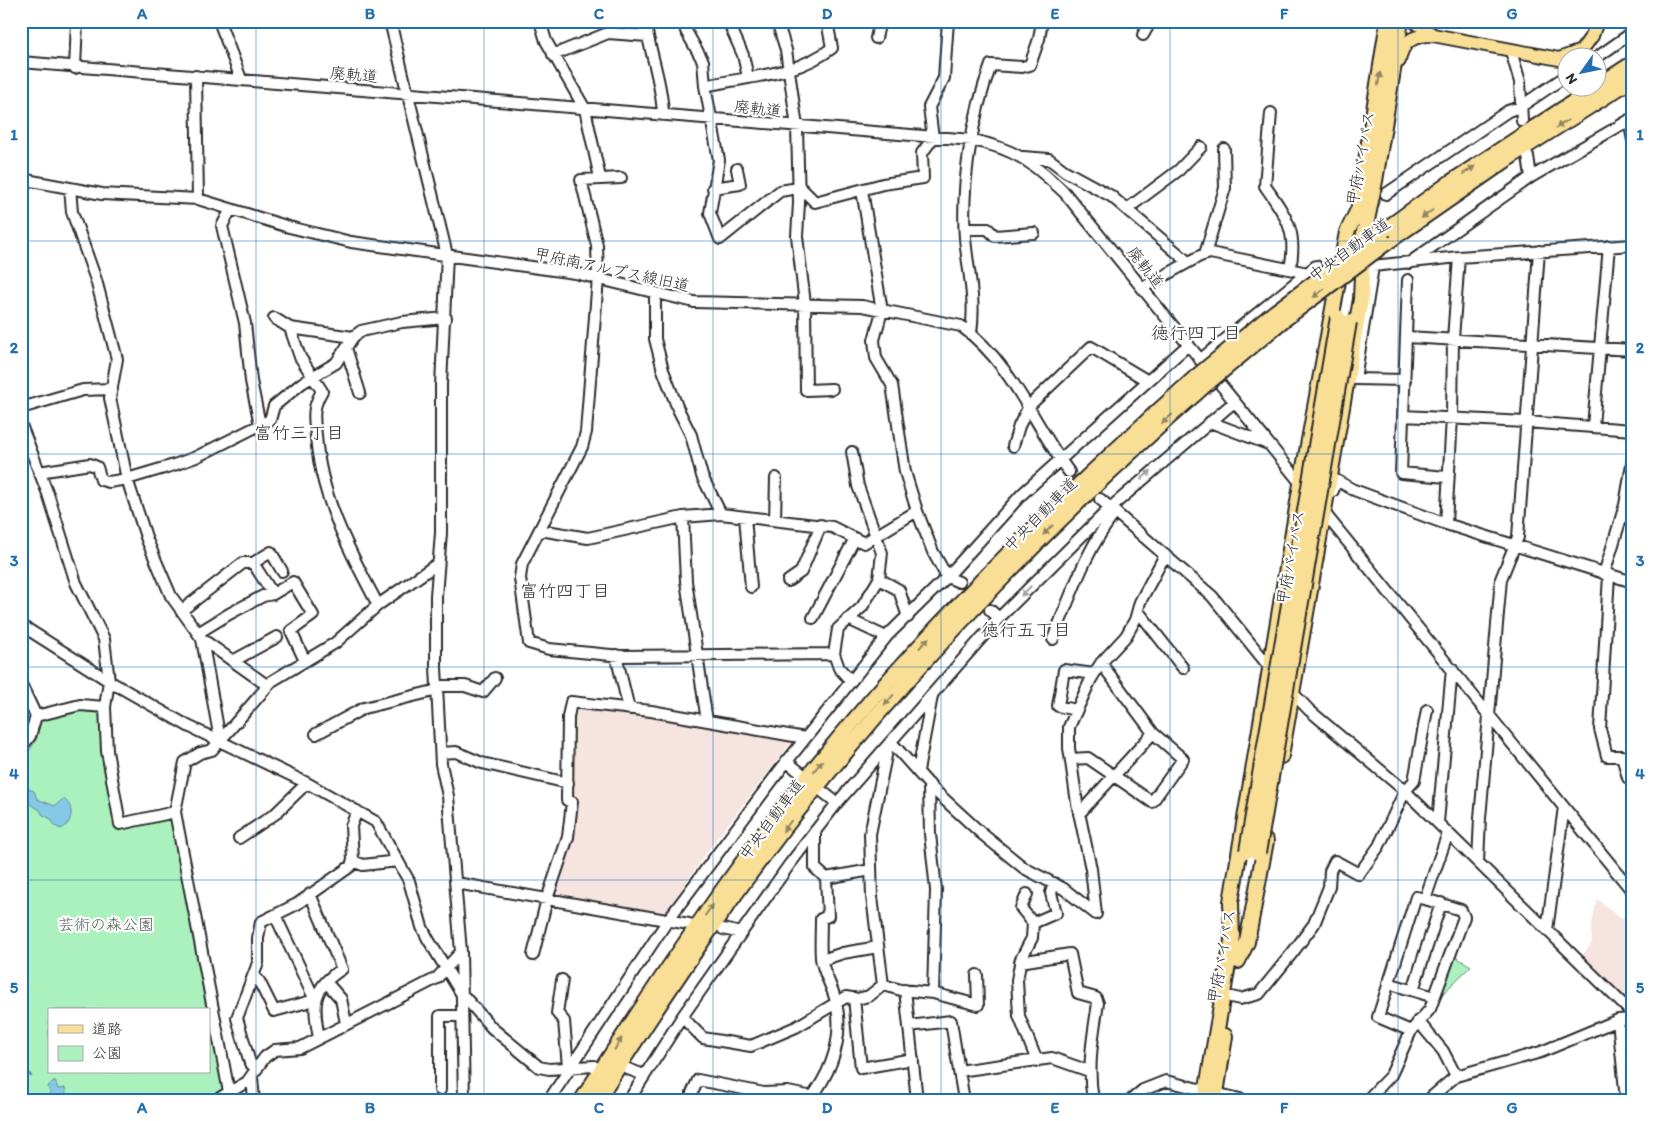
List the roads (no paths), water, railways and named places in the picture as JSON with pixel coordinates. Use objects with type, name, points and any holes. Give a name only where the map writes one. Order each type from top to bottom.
[{"type":"highway","name":"甲府バイパス","points":[[1211,1095],[1238,960],[1252,852],[1344,320],[1358,210],[1388,21]]},
{"type":"highway","name":"甲府バイパス","points":[[1344,320],[1375,181],[1401,21]]},
{"type":"highway","name":"中央自動車道","points":[[1606,81],[1633,63]]},
{"type":"highway","name":"中央自動車道","points":[[1386,236],[1633,79]]},
{"type":"highway","points":[[1586,108],[1597,108],[1633,86]]},
{"type":"highway","name":"中央自動車道","points":[[582,1100],[634,1017],[787,804],[855,719],[988,574],[1068,494],[1200,382],[1282,321],[1451,182],[1579,98]]},
{"type":"highway","points":[[1232,943],[1231,902],[1269,667],[1347,232],[1358,210]]},
{"type":"highway","points":[[1238,960],[1247,942],[1368,267],[1364,231]]},
{"type":"highway","name":"中央自動車道","points":[[597,1100],[694,953],[754,869],[866,727],[929,654],[997,581],[1200,382]]},
{"type":"highway","name":"甲府バイパス","points":[[1211,1095],[1232,943],[1252,852]]},
{"type":"main road","points":[[1414,21],[1433,35]]},
{"type":"main road","points":[[1375,181],[1387,141],[1402,50],[1406,43],[1416,36],[1433,35],[1559,59],[1581,51],[1592,36],[1597,21]]},
{"type":"street","points":[[75,68],[77,21]]},
{"type":"street","points":[[219,21],[241,79]]},
{"type":"street","points":[[390,21],[447,255],[446,318],[441,385],[441,532],[437,564],[436,624],[441,753],[448,796],[461,952],[464,1100]]},
{"type":"street","points":[[540,21],[553,54],[585,109],[600,178]]},
{"type":"street","points":[[645,21],[662,97],[664,115]]},
{"type":"street","points":[[684,21],[686,31],[703,61],[705,86],[719,160],[710,213],[720,239],[780,191],[798,187]]},
{"type":"street","points":[[728,21],[743,55],[748,77]]},
{"type":"street","points":[[776,21],[786,50],[797,127],[797,236],[805,304],[806,390],[832,389]]},
{"type":"street","points":[[705,86],[748,77],[765,76],[818,58],[832,48],[827,21]]},
{"type":"street","points":[[876,38],[880,21]]},
{"type":"street","points":[[798,187],[815,202],[883,184],[923,178],[922,153],[933,138],[929,106],[944,78],[948,21]]},
{"type":"street","points":[[971,333],[973,318],[972,279],[964,210],[972,140],[980,93],[991,65],[1022,67],[1030,65],[1042,21]]},
{"type":"street","points":[[1144,35],[1151,21]]},
{"type":"street","points":[[1606,51],[1633,32]]},
{"type":"street","points":[[553,54],[608,33],[647,36]]},
{"type":"street","points":[[1511,51],[1520,82],[1522,121]]},
{"type":"street","name":"廃軌道","points":[[21,62],[75,68],[241,79],[711,118],[797,127],[972,140],[998,145],[1023,157],[1065,193],[1144,287],[1188,345],[1325,515],[1633,892]]},
{"type":"street","points":[[196,76],[198,199]]},
{"type":"street","points":[[1386,194],[1508,111],[1520,107],[1556,83]]},
{"type":"street","points":[[1271,113],[1264,186],[1287,217],[1294,250],[1290,269]]},
{"type":"street","points":[[1409,263],[1531,177],[1631,119],[1633,141]]},
{"type":"street","points":[[1127,209],[1179,170],[1201,147]]},
{"type":"street","points":[[1205,254],[1225,188],[1224,149]]},
{"type":"street","points":[[1528,156],[1531,177]]},
{"type":"street","points":[[1023,157],[1049,159],[1111,196],[1188,262]]},
{"type":"street","points":[[713,188],[740,184],[737,169]]},
{"type":"street","points":[[621,178],[581,180],[597,245],[598,278],[586,432],[582,447],[522,564],[520,578],[529,643],[549,649],[616,655],[834,654]]},
{"type":"street","name":"甲府南アルプス線旧道","points":[[21,179],[102,194],[198,199],[289,227],[351,242],[554,269],[694,302],[862,306],[961,326],[971,333],[1008,374],[1069,472]]},
{"type":"street","points":[[70,188],[72,212],[96,280],[117,358],[110,398],[128,479],[157,566],[171,596],[200,636],[268,686]]},
{"type":"street","points":[[862,190],[882,311],[874,340],[876,358],[892,385],[905,472],[917,511],[933,552],[947,577],[959,582]]},
{"type":"street","points":[[231,209],[222,226],[245,323],[251,380],[260,424]]},
{"type":"street","points":[[965,229],[988,229],[995,236],[1034,233]]},
{"type":"street","points":[[1405,380],[1355,378],[1368,267],[1459,257],[1633,245]]},
{"type":"street","points":[[1593,426],[1609,246]]},
{"type":"street","points":[[1478,862],[1488,714],[1501,579],[1518,537],[1539,251]]},
{"type":"street","points":[[1144,287],[1188,262],[1210,253],[1290,269],[1312,270],[1200,360]]},
{"type":"street","points":[[1446,524],[1447,477],[1452,418],[1453,340],[1459,257]]},
{"type":"street","points":[[1408,280],[1401,473],[1447,477]]},
{"type":"street","points":[[655,293],[654,339],[663,370],[678,409],[691,435],[702,476],[721,514]]},
{"type":"street","points":[[274,318],[290,328],[353,338]]},
{"type":"street","points":[[39,472],[90,464],[97,467],[102,480],[109,482],[128,479],[196,457],[270,420],[274,406],[312,377],[336,363],[360,331],[402,322],[446,318]]},
{"type":"street","points":[[290,328],[300,357],[322,391],[314,408],[314,417],[317,453],[328,499],[347,545],[378,606]]},
{"type":"street","points":[[1407,337],[1633,350]]},
{"type":"street","points":[[548,1100],[668,920],[786,761],[886,637],[947,577],[1022,494],[1188,345]]},
{"type":"street","points":[[346,348],[360,393]]},
{"type":"street","points":[[1012,446],[1029,406],[1091,348],[1148,381]]},
{"type":"street","points":[[21,408],[83,390],[112,389]]},
{"type":"street","points":[[629,1100],[682,1017],[837,803],[999,618],[1113,510],[1234,402]]},
{"type":"street","points":[[1403,416],[1593,426],[1633,430]]},
{"type":"street","points":[[1210,422],[1269,445]]},
{"type":"street","points":[[21,425],[39,472],[76,583],[104,639],[109,681],[105,707],[107,751],[120,824],[175,812]]},
{"type":"street","points":[[851,681],[839,668],[834,654],[838,629],[862,607],[879,579],[882,553],[875,538],[858,486],[852,452]]},
{"type":"street","points":[[1633,458],[1607,575],[1600,729],[1606,756],[1622,756],[1628,778],[1633,776]]},
{"type":"street","points":[[775,520],[776,478]]},
{"type":"street","points":[[1325,515],[1336,480],[1354,490],[1446,524],[1515,547],[1633,582]]},
{"type":"street","points":[[1100,499],[1212,596],[1269,667],[1309,710],[1405,791],[1633,1014]]},
{"type":"street","points":[[1053,640],[1078,578],[1102,528],[1113,510]]},
{"type":"street","points":[[540,530],[588,538],[683,517],[721,514],[832,527],[854,540],[864,543],[917,511]]},
{"type":"street","points":[[683,517],[686,581],[707,721]]},
{"type":"street","points":[[746,517],[752,587]]},
{"type":"street","points":[[788,581],[801,572],[821,526]]},
{"type":"street","points":[[813,618],[854,540]]},
{"type":"street","points":[[181,611],[243,563],[253,563],[271,552],[282,571]]},
{"type":"street","points":[[890,743],[918,771],[928,784],[1012,859],[1054,883],[1096,914],[1091,869],[1079,814],[1071,760],[1069,727],[1094,674],[1101,663],[1126,636],[1165,555]]},
{"type":"street","points":[[253,563],[273,594]]},
{"type":"street","points":[[229,1092],[175,812],[186,762],[192,756],[212,750],[272,681],[335,643],[378,606],[437,564]]},
{"type":"street","points":[[879,579],[899,590],[908,617]]},
{"type":"street","points":[[200,636],[263,596],[273,594],[293,582],[313,615],[291,631],[305,661]]},
{"type":"street","points":[[990,610],[999,618]]},
{"type":"street","points":[[1138,611],[1182,668]]},
{"type":"street","points":[[848,619],[886,637]]},
{"type":"street","points":[[21,625],[109,681],[188,726],[307,783],[376,822],[409,881],[422,927],[461,993],[492,1028],[539,1066],[549,1069],[594,1066]]},
{"type":"street","points":[[200,636],[220,740]]},
{"type":"street","points":[[233,661],[276,637]]},
{"type":"street","points":[[616,655],[629,709]]},
{"type":"street","points":[[1071,760],[1088,758],[1152,802],[1183,759],[1153,734],[1101,663]]},
{"type":"street","points":[[1438,822],[1452,669]]},
{"type":"street","points":[[1076,710],[1058,706],[1064,670],[1094,674]]},
{"type":"street","points":[[316,734],[364,708],[438,688],[465,686],[483,692],[495,678]]},
{"type":"street","points":[[21,684],[36,716],[30,736],[21,748]]},
{"type":"street","points":[[918,771],[932,695]]},
{"type":"street","points":[[533,955],[547,899],[568,837],[572,802],[567,800],[568,717],[571,702],[707,721],[805,738]]},
{"type":"street","points":[[36,716],[80,705],[105,707]]},
{"type":"street","points":[[1231,997],[1240,999],[1259,994],[1267,986],[1314,924],[1329,887],[1330,871],[1335,861],[1359,874],[1378,846],[1405,791],[1414,781],[1427,710]]},
{"type":"street","points":[[1079,814],[1153,734]]},
{"type":"street","points":[[883,984],[872,898],[870,834],[890,743]]},
{"type":"street","points":[[441,753],[456,752],[482,764],[568,783]]},
{"type":"street","points":[[786,761],[801,774]]},
{"type":"street","points":[[239,838],[275,814],[307,783]]},
{"type":"street","points":[[928,784],[930,834],[936,890],[933,993]]},
{"type":"street","points":[[823,792],[837,803]]},
{"type":"street","points":[[1548,930],[1564,807]]},
{"type":"street","points":[[254,1100],[254,1073],[237,1018],[239,1008],[254,977],[258,963],[258,927],[261,922],[310,894],[351,866],[350,826],[357,811]]},
{"type":"street","points":[[693,1100],[692,1093],[698,1080],[764,1093],[788,1092],[811,1098],[822,1084],[834,1057],[838,1033],[836,1003],[822,960],[821,920],[828,916],[826,878],[815,868],[815,831]]},
{"type":"street","points":[[1425,899],[1448,833]]},
{"type":"street","points":[[352,861],[363,864],[398,861]]},
{"type":"street","points":[[826,878],[871,870]]},
{"type":"street","points":[[456,883],[689,924]]},
{"type":"street","points":[[1033,923],[1056,913],[1051,893],[1054,883]]},
{"type":"street","points":[[254,977],[259,981],[274,1012],[315,1000],[326,982],[342,970],[310,894]]},
{"type":"street","points":[[1027,894],[1021,908],[1033,923],[1032,938],[1020,962],[1017,980],[1019,1016],[1037,1061]]},
{"type":"street","points":[[1367,1100],[1391,1075],[1411,1031],[1430,1009],[1464,918],[1461,910],[1416,897],[1378,1017],[1411,1031]]},
{"type":"street","points":[[1413,990],[1440,904]]},
{"type":"street","points":[[275,915],[315,1000],[319,1038]]},
{"type":"street","points":[[723,929],[741,933]]},
{"type":"street","points":[[822,960],[844,953],[878,947]]},
{"type":"street","points":[[216,1100],[254,1073],[265,1057],[275,1050],[300,1048],[437,978],[461,952]]},
{"type":"street","points":[[1020,962],[1070,954],[1078,993],[1096,998],[1098,1003],[1089,1071],[1093,1100]]},
{"type":"street","points":[[883,984],[904,990],[933,993],[978,1005],[978,975]]},
{"type":"street","points":[[562,980],[557,1013],[564,1021],[570,1067]]},
{"type":"street","points":[[326,982],[341,999],[346,1023]]},
{"type":"street","points":[[1388,982],[1434,997]]},
{"type":"street","points":[[682,1017],[703,1038],[751,1046],[796,1027],[846,997],[869,996],[883,984]]},
{"type":"street","points":[[904,990],[917,1100]]},
{"type":"street","points":[[854,998],[861,1068],[913,1059]]},
{"type":"street","points":[[440,1090],[440,1016],[462,1016]]},
{"type":"street","points":[[1428,1100],[1456,1076],[1541,1052],[1618,1020],[1633,1019]]},
{"type":"street","points":[[1618,1020],[1626,1100]]},
{"type":"street","points":[[909,1026],[951,1021],[964,1100]]},
{"type":"street","points":[[1418,1021],[1443,1051],[1456,1076]]},
{"type":"street","points":[[959,1071],[1052,1058],[1089,1071]]},
{"type":"street","points":[[628,1070],[644,1075]]},
{"type":"street","points":[[1131,1100],[1148,1087],[1166,1081],[1211,1095],[1244,1100]]},
{"type":"water","points":[[21,786],[34,791],[37,799],[55,806],[63,799],[67,802],[71,814],[65,827],[61,829],[55,826],[51,819],[43,815],[39,809],[26,800],[22,794]]},
{"type":"water","points":[[55,1081],[58,1089],[65,1088],[67,1100],[52,1100],[48,1086]]},
{"type":"waterway","points":[[21,1058],[26,1071],[31,1076]]},
{"type":"tunnel","points":[[1069,472],[1100,499]]},
{"type":"district","name":"徳行四丁目","points":[[1196,333]]},
{"type":"district","name":"富竹三丁目","points":[[299,433]]},
{"type":"district","name":"富竹四丁目","points":[[565,591]]},
{"type":"district","name":"徳行五丁目","points":[[1026,630]]},
{"type":"park label","name":"芸術の森公園","points":[[106,924]]}]
